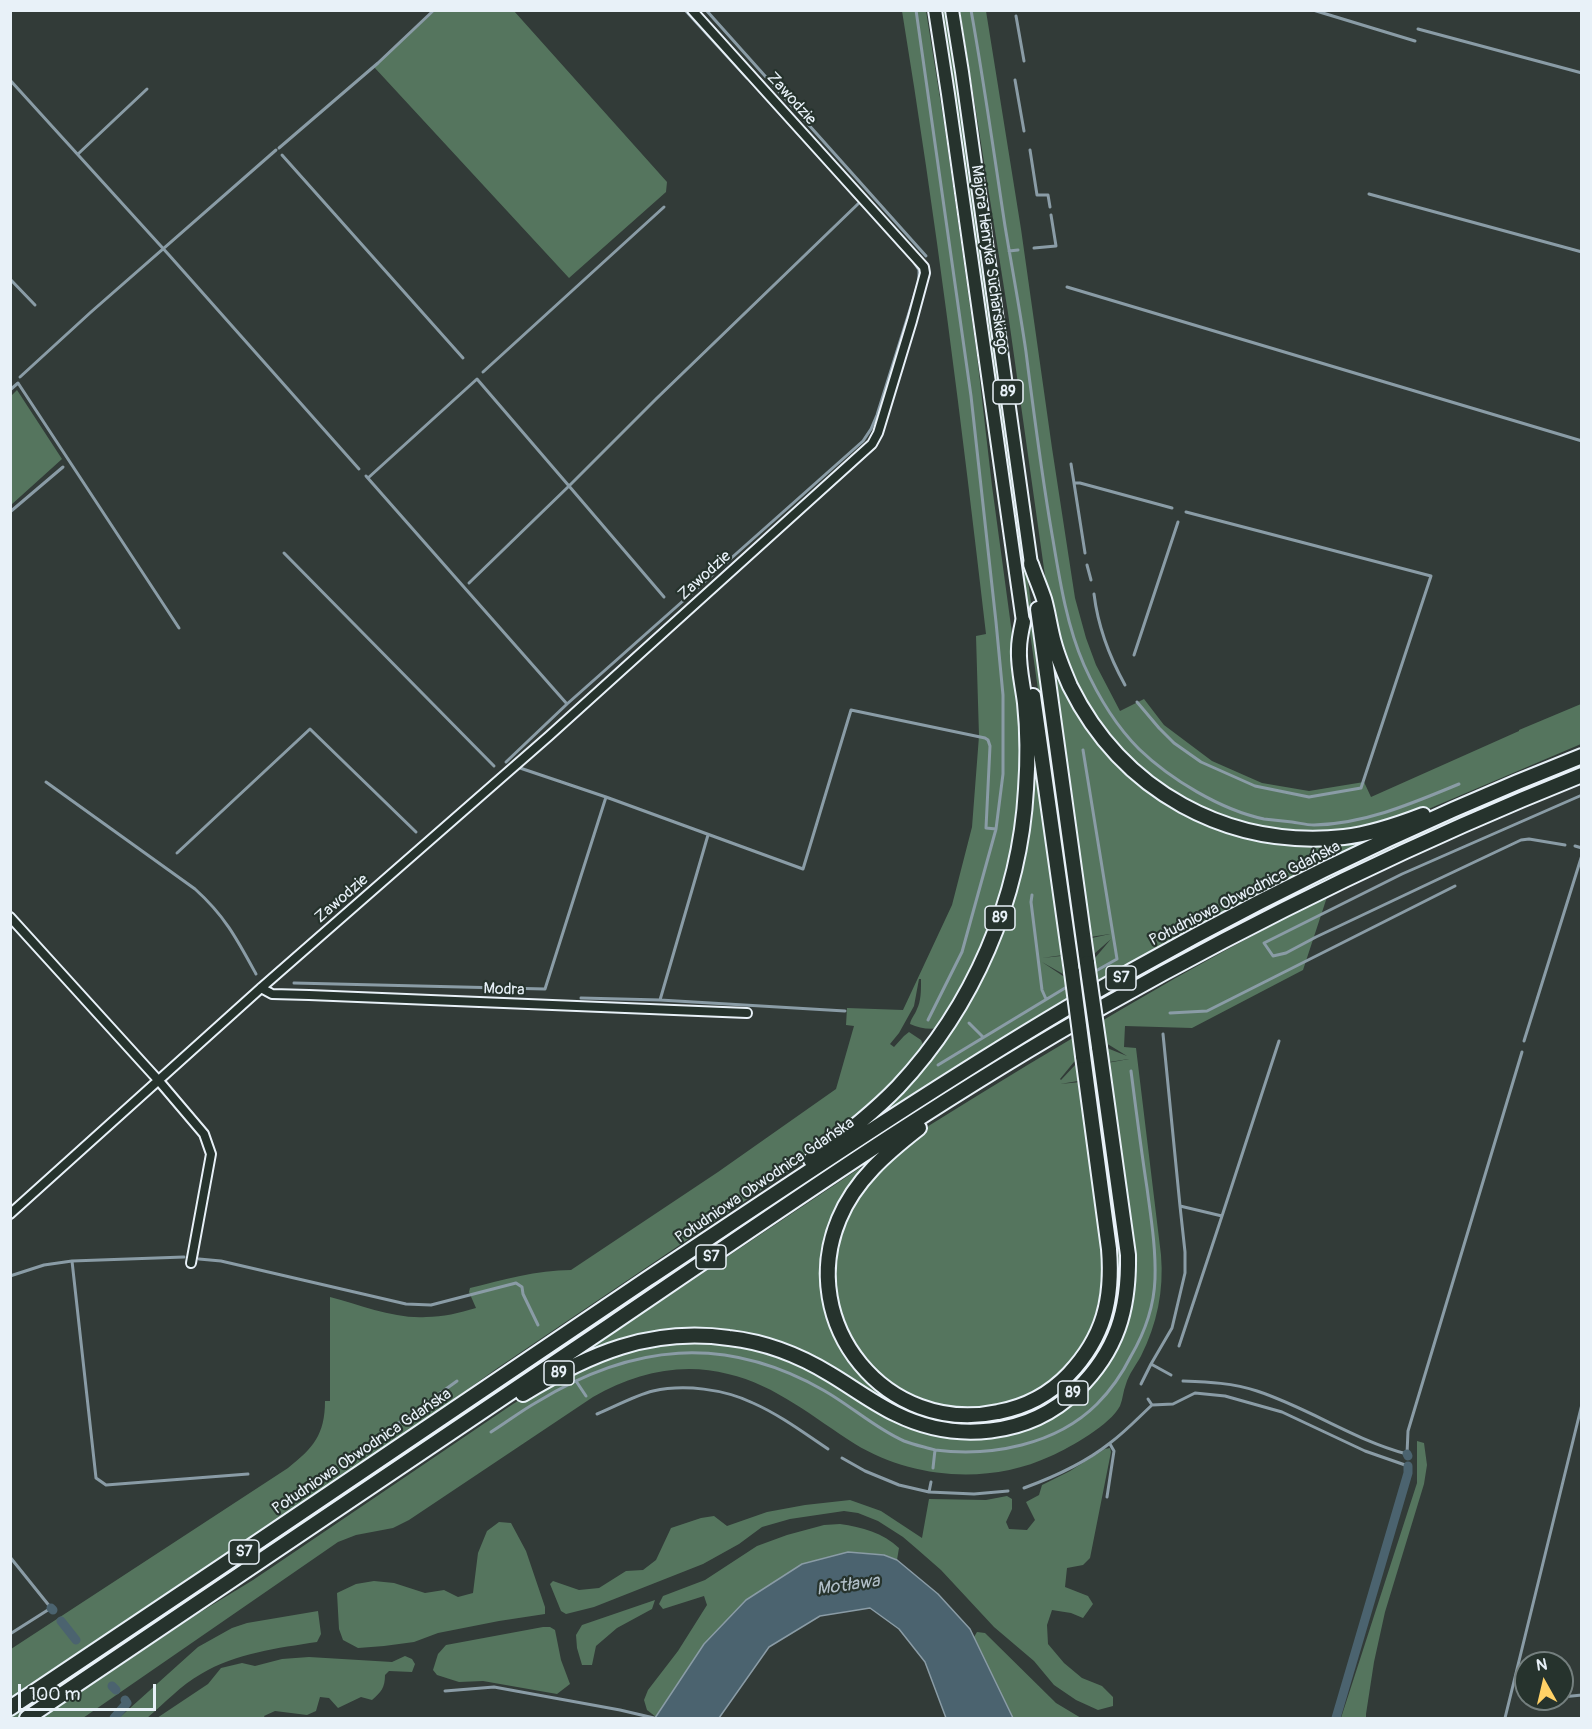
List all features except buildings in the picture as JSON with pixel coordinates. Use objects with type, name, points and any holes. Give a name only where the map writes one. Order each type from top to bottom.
[{"type":"highway","name":"Majora Henryka Sucharskiego","points":[[935,10],[954,129],[1023,622]]},
{"type":"highway","name":"Majora Henryka Sucharskiego","points":[[952,10],[984,220],[1031,564]]},
{"type":"highway","name":"89","points":[[1031,564],[1044,601],[1060,664],[1083,710],[1113,751],[1126,764],[1170,799],[1192,811],[1229,826],[1252,832],[1286,838],[1316,839],[1345,837],[1399,824],[1469,795],[1497,791]]},
{"type":"highway","name":"89","points":[[483,1411],[511,1401],[558,1374],[610,1350],[649,1339],[692,1335],[744,1340],[788,1353],[830,1374],[895,1414],[914,1422],[945,1430],[970,1432],[998,1430],[1030,1420],[1048,1411],[1074,1393],[1103,1359],[1121,1320],[1128,1288],[1128,1255],[1031,564]]},
{"type":"highway","name":"89","points":[[942,1104],[920,1128],[873,1168],[850,1198],[839,1218],[830,1250],[828,1282],[834,1318],[844,1340],[861,1366],[900,1398],[916,1406],[951,1414],[970,1416],[1010,1410],[1033,1401],[1049,1391],[1082,1360],[1093,1344],[1104,1317],[1109,1298],[1111,1272],[1023,622]]},
{"type":"highway","name":"89","points":[[765,1201],[787,1177],[862,1121],[898,1087],[921,1061],[952,1017],[984,958],[1002,914],[1024,824],[1027,747],[1019,650],[1023,622]]},
{"type":"highway","name":"Południowa Obwodnica Gdańska","points":[[10,1708],[765,1201],[981,1060],[1213,927],[1340,863],[1497,791],[1581,756]]},
{"type":"highway","name":"Południowa Obwodnica Gdańska","points":[[27,1719],[787,1206],[942,1104],[1101,1008],[1247,928],[1413,847],[1581,775]]},
{"type":"street","name":"Zawodzie","points":[[159,1081],[261,988],[549,736],[872,444],[878,433],[923,284],[924,267],[692,10]]},
{"type":"street","points":[[10,916],[204,1134],[211,1154],[191,1263]]},
{"type":"street","name":"Modra","points":[[261,988],[272,994],[747,1013]]},
{"type":"street","points":[[10,1214],[159,1081]]},
{"type":"green space","points":[[436,10],[514,11],[667,182],[666,192],[569,278],[374,67]]},
{"type":"green space","points":[[902,11],[926,11],[977,356],[1019,685],[1023,778],[1007,882],[977,964],[939,1028],[924,1028],[910,1024],[920,999],[921,979],[919,979],[914,1006],[890,1044],[894,1047],[909,1032],[921,1040],[924,1047],[888,1091],[804,1161],[496,1369],[421,1423],[11,1698],[11,1649],[288,1468],[311,1447],[323,1423],[325,1401],[330,1401],[330,1297],[402,1316],[439,1316],[476,1308],[469,1292],[470,1288],[533,1274],[571,1270],[718,1172],[836,1089],[854,1026],[846,1025],[847,1008],[903,1010],[952,905],[972,827],[979,736],[976,636],[986,634],[948,322]]},
{"type":"green space","points":[[941,11],[946,11],[960,97],[1080,952],[1075,953],[964,163]]},
{"type":"green space","points":[[960,11],[986,11],[1021,229],[1075,598],[1096,665],[1120,711],[1144,699],[1164,725],[1212,761],[1262,783],[1309,791],[1364,782],[1371,797],[1581,704],[1581,744],[1426,810],[1350,831],[1287,833],[1225,819],[1161,787],[1110,740],[1067,669],[1047,590],[1008,313]]},
{"type":"green space","points":[[17,390],[62,459],[11,505],[11,396]]},
{"type":"green space","points":[[1047,638],[1105,748],[1226,829],[1372,836],[1373,839],[1296,874],[1133,961],[959,1064],[874,1119],[990,956],[1032,751],[1034,751],[1063,955],[1042,958],[1061,956],[1063,974],[1042,962],[1063,976],[1095,958],[1111,939],[1094,954],[1092,938],[1110,934],[1090,937]]},
{"type":"green space","points":[[1581,762],[1581,768],[1470,815],[1264,913],[684,1268],[17,1718],[11,1718],[11,1715],[776,1200],[1014,1048],[1160,962],[1263,907],[1421,832]]},
{"type":"green space","points":[[1327,897],[1303,970],[1192,1028],[1125,1026],[1124,1047],[1136,1048],[1161,1255],[1160,1294],[1151,1332],[1127,1380],[1120,1406],[1108,1421],[1089,1435],[1051,1456],[1002,1471],[951,1474],[926,1471],[878,1456],[855,1444],[778,1394],[746,1379],[693,1369],[642,1376],[593,1397],[409,1520],[393,1528],[356,1535],[338,1542],[83,1718],[42,1718],[199,1613],[253,1580],[513,1404],[596,1360],[654,1344],[706,1341],[752,1348],[788,1359],[818,1374],[910,1428],[942,1436],[991,1437],[1071,1403],[1130,1307],[1107,1063],[1129,1059],[1109,1062],[1107,1048],[1127,1056],[1106,1043],[1074,1062],[1060,1079],[1076,1064],[1078,1081],[1060,1084],[1081,1082],[1102,1244],[1104,1291],[1099,1315],[1089,1338],[1075,1359],[1048,1384],[1016,1400],[983,1408],[950,1407],[918,1398],[890,1383],[866,1361],[848,1332],[837,1298],[835,1278],[838,1241],[853,1200],[861,1188],[915,1136],[930,1125],[1027,1065],[1225,950]]},
{"type":"green space","points":[[1095,1065],[1120,1240],[1121,1285],[1117,1312],[1108,1337],[1099,1352],[1078,1381],[1049,1403],[1015,1419],[977,1426],[956,1425],[915,1416],[897,1408],[808,1356],[653,1333],[595,1348],[594,1346],[860,1168],[841,1197],[827,1228],[822,1250],[820,1279],[825,1308],[835,1335],[849,1360],[868,1381],[891,1399],[917,1412],[945,1419],[970,1421],[997,1420],[1015,1414],[1091,1348],[1104,1333],[1112,1315],[1116,1286],[1116,1258],[1091,1066]]},
{"type":"green space","points":[[1417,1441],[1424,1443],[1427,1465],[1424,1484],[1385,1612],[1374,1662],[1366,1718],[1341,1718],[1417,1483]]},
{"type":"green space","points":[[1110,1448],[1090,1558],[1083,1565],[1067,1568],[1065,1587],[1088,1596],[1093,1604],[1083,1618],[1071,1613],[1052,1610],[1047,1625],[1048,1644],[1064,1663],[1082,1678],[1102,1686],[1113,1697],[1113,1706],[1098,1710],[1076,1700],[1054,1685],[1034,1661],[994,1627],[941,1570],[903,1537],[878,1521],[858,1513],[844,1511],[790,1519],[762,1527],[739,1544],[703,1564],[594,1607],[566,1614],[561,1611],[550,1584],[553,1581],[579,1590],[599,1588],[626,1571],[643,1570],[656,1560],[671,1528],[701,1518],[714,1516],[727,1526],[767,1512],[805,1505],[850,1500],[881,1511],[922,1538],[929,1499],[986,1500],[1007,1496],[1012,1499],[1012,1509],[1006,1522],[1009,1529],[1027,1530],[1035,1520],[1026,1502],[1039,1495],[1042,1485]]},
{"type":"green space","points":[[499,1522],[511,1523],[526,1551],[545,1607],[545,1614],[438,1633],[414,1642],[384,1646],[358,1648],[343,1640],[339,1629],[337,1593],[356,1584],[374,1581],[394,1583],[425,1593],[444,1590],[458,1597],[473,1593],[478,1553],[487,1531]]},
{"type":"green space","points":[[840,1524],[864,1529],[886,1538],[899,1548],[897,1560],[884,1555],[848,1552],[802,1564],[746,1600],[675,1688],[656,1717],[647,1710],[644,1700],[648,1690],[678,1651],[707,1605],[704,1596],[663,1609],[659,1604],[663,1596],[705,1580],[757,1546],[824,1525]]},
{"type":"green space","points":[[655,1600],[652,1609],[617,1628],[596,1646],[592,1665],[582,1665],[576,1635],[582,1625]]},
{"type":"green space","points":[[318,1611],[321,1634],[317,1642],[258,1652],[228,1661],[194,1678],[147,1718],[119,1718],[198,1647],[232,1628],[247,1623]]},
{"type":"green space","points":[[543,1627],[555,1630],[561,1660],[570,1684],[557,1694],[483,1681],[459,1682],[437,1675],[433,1670],[438,1654],[446,1645]]},
{"type":"green space","points":[[977,1632],[985,1633],[1056,1703],[1081,1718],[1013,1718],[974,1637]]},
{"type":"green space","points":[[405,1656],[412,1659],[415,1664],[412,1672],[389,1671],[385,1675],[382,1689],[372,1700],[361,1697],[338,1708],[329,1698],[320,1697],[316,1711],[307,1715],[275,1711],[264,1716],[265,1718],[157,1718],[208,1684],[221,1668],[242,1663],[255,1666],[282,1659],[309,1657],[392,1662]]},
{"type":"water","name":"Motława","points":[[848,1552],[884,1555],[897,1560],[938,1594],[970,1629],[1013,1718],[946,1718],[925,1662],[899,1629],[870,1608],[820,1616],[769,1647],[719,1718],[655,1718],[704,1644],[746,1600],[802,1564]]},
{"type":"waterway","points":[[279,148],[378,63],[434,10]]},
{"type":"waterway","points":[[685,10],[747,78]]},
{"type":"waterway","points":[[706,10],[926,256]]},
{"type":"waterway","points":[[916,10],[971,396],[1003,695],[1003,774],[996,829],[962,952],[928,1020]]},
{"type":"waterway","points":[[971,10],[1024,336],[1061,588],[1078,650],[1101,698],[1139,749],[1166,771],[1214,801],[1264,819],[1314,825],[1352,821],[1388,811],[1459,784]]},
{"type":"waterway","points":[[1313,10],[1415,41]]},
{"type":"waterway","points":[[1016,16],[1024,61]]},
{"type":"waterway","points":[[1418,29],[1582,73]]},
{"type":"waterway","points":[[10,80],[359,469]]},
{"type":"waterway","points":[[1015,80],[1024,131]]},
{"type":"waterway","points":[[78,154],[147,89]]},
{"type":"waterway","points":[[20,377],[276,150]]},
{"type":"waterway","points":[[1030,150],[1037,195],[1048,195],[1050,207]]},
{"type":"waterway","points":[[282,155],[463,358]]},
{"type":"waterway","points":[[1369,194],[1582,252]]},
{"type":"waterway","points":[[664,597],[569,486],[860,202]]},
{"type":"waterway","points":[[483,372],[664,207]]},
{"type":"waterway","points":[[1034,248],[1056,246],[1051,215]]},
{"type":"waterway","points":[[1009,251],[1018,250]]},
{"type":"waterway","points":[[567,704],[863,441],[877,415],[919,281],[919,270],[913,261]]},
{"type":"waterway","points":[[10,279],[35,305]]},
{"type":"waterway","points":[[1067,287],[1582,441]]},
{"type":"waterway","points":[[368,478],[477,379],[569,486],[469,583]]},
{"type":"waterway","points":[[10,390],[18,383],[179,628]]},
{"type":"waterway","points":[[1071,464],[1074,483],[1172,508]]},
{"type":"waterway","points":[[10,512],[63,467]]},
{"type":"waterway","points":[[366,476],[567,704],[506,762]]},
{"type":"waterway","points":[[1074,483],[1085,553]]},
{"type":"waterway","points":[[1137,702],[1174,743],[1201,762],[1255,786],[1309,797],[1361,788],[1431,576],[1186,512]]},
{"type":"waterway","points":[[1134,655],[1178,522]]},
{"type":"waterway","points":[[284,553],[494,766]]},
{"type":"waterway","points":[[1087,565],[1091,580]]},
{"type":"waterway","points":[[1094,594],[1105,641],[1125,685]]},
{"type":"waterway","points":[[520,768],[803,869],[851,710],[988,740],[990,746],[986,828],[996,829]]},
{"type":"waterway","points":[[177,853],[310,729],[416,832]]},
{"type":"waterway","points":[[1083,750],[1117,959],[1094,972]]},
{"type":"waterway","points":[[46,782],[195,889],[222,919],[256,974]]},
{"type":"waterway","points":[[1565,845],[1529,839],[1521,840],[1286,953],[1273,956],[1264,943],[1402,874],[1582,795]]},
{"type":"waterway","points":[[294,983],[545,989],[606,797]]},
{"type":"waterway","points":[[660,1000],[708,835]]},
{"type":"waterway","points":[[1575,846],[1582,848]]},
{"type":"waterway","points":[[1524,1041],[1582,855]]},
{"type":"waterway","points":[[1170,1013],[1207,1011],[1455,886]]},
{"type":"waterway","points":[[1032,895],[1042,990],[1046,999]]},
{"type":"waterway","points":[[938,1065],[1070,985]]},
{"type":"waterway","points":[[581,998],[660,1000],[845,1011]]},
{"type":"waterway","points":[[969,1023],[983,1037]]},
{"type":"waterway","points":[[1163,1034],[1180,1206]]},
{"type":"waterway","points":[[1222,1216],[1279,1041]]},
{"type":"waterway","points":[[1183,1381],[1212,1382],[1248,1388],[1295,1406],[1369,1441],[1407,1454],[1408,1431],[1522,1052]]},
{"type":"waterway","points":[[933,1468],[935,1450],[978,1452],[1022,1445],[1062,1429],[1081,1418],[1112,1387],[1136,1347],[1151,1309],[1155,1267],[1152,1222],[1131,1071]]},
{"type":"waterway","points":[[1151,1364],[1172,1328],[1185,1273],[1180,1206],[1222,1216],[1179,1346]]},
{"type":"waterway","points":[[10,1276],[44,1265],[72,1261],[184,1257]]},
{"type":"waterway","points":[[199,1259],[221,1261],[406,1304],[431,1305],[516,1283],[522,1287],[538,1325]]},
{"type":"waterway","points":[[72,1261],[96,1478],[106,1485],[248,1474]]},
{"type":"waterway","points":[[491,1432],[537,1402],[608,1368],[643,1358],[678,1353],[714,1354],[750,1360],[786,1372],[823,1390],[894,1436],[935,1450]]},
{"type":"waterway","points":[[1141,1384],[1151,1364],[1171,1375]]},
{"type":"waterway","points":[[396,1425],[457,1381]]},
{"type":"waterway","points":[[576,1381],[586,1396]]},
{"type":"waterway","points":[[597,1414],[653,1391],[678,1388],[704,1389],[730,1394],[763,1408],[792,1424],[828,1449]]},
{"type":"waterway","points":[[1148,1399],[1152,1405],[1173,1404],[1195,1393],[1225,1396],[1282,1412],[1365,1451],[1408,1466]]},
{"type":"waterway","points":[[1505,1718],[1582,1404]]},
{"type":"waterway","points":[[1024,1488],[1090,1457],[1121,1434],[1152,1405]]},
{"type":"waterway","points":[[1107,1497],[1114,1451],[1110,1444]]},
{"type":"waterway","points":[[842,1458],[865,1471],[899,1485],[929,1492]]},
{"type":"waterway","points":[[1336,1718],[1408,1473],[1408,1466]]},
{"type":"waterway","points":[[931,1482],[929,1492],[974,1494],[1008,1491]]},
{"type":"waterway","points":[[10,1557],[51,1608],[10,1634]]},
{"type":"waterway","points":[[61,1621],[76,1640]]},
{"type":"waterway","points":[[112,1686],[116,1690]]},
{"type":"waterway","points":[[445,1691],[494,1687],[654,1718]]},
{"type":"waterway","points":[[1574,1696],[1582,1695]]},
{"type":"waterway","points":[[114,1718],[127,1703],[125,1700]]}]
